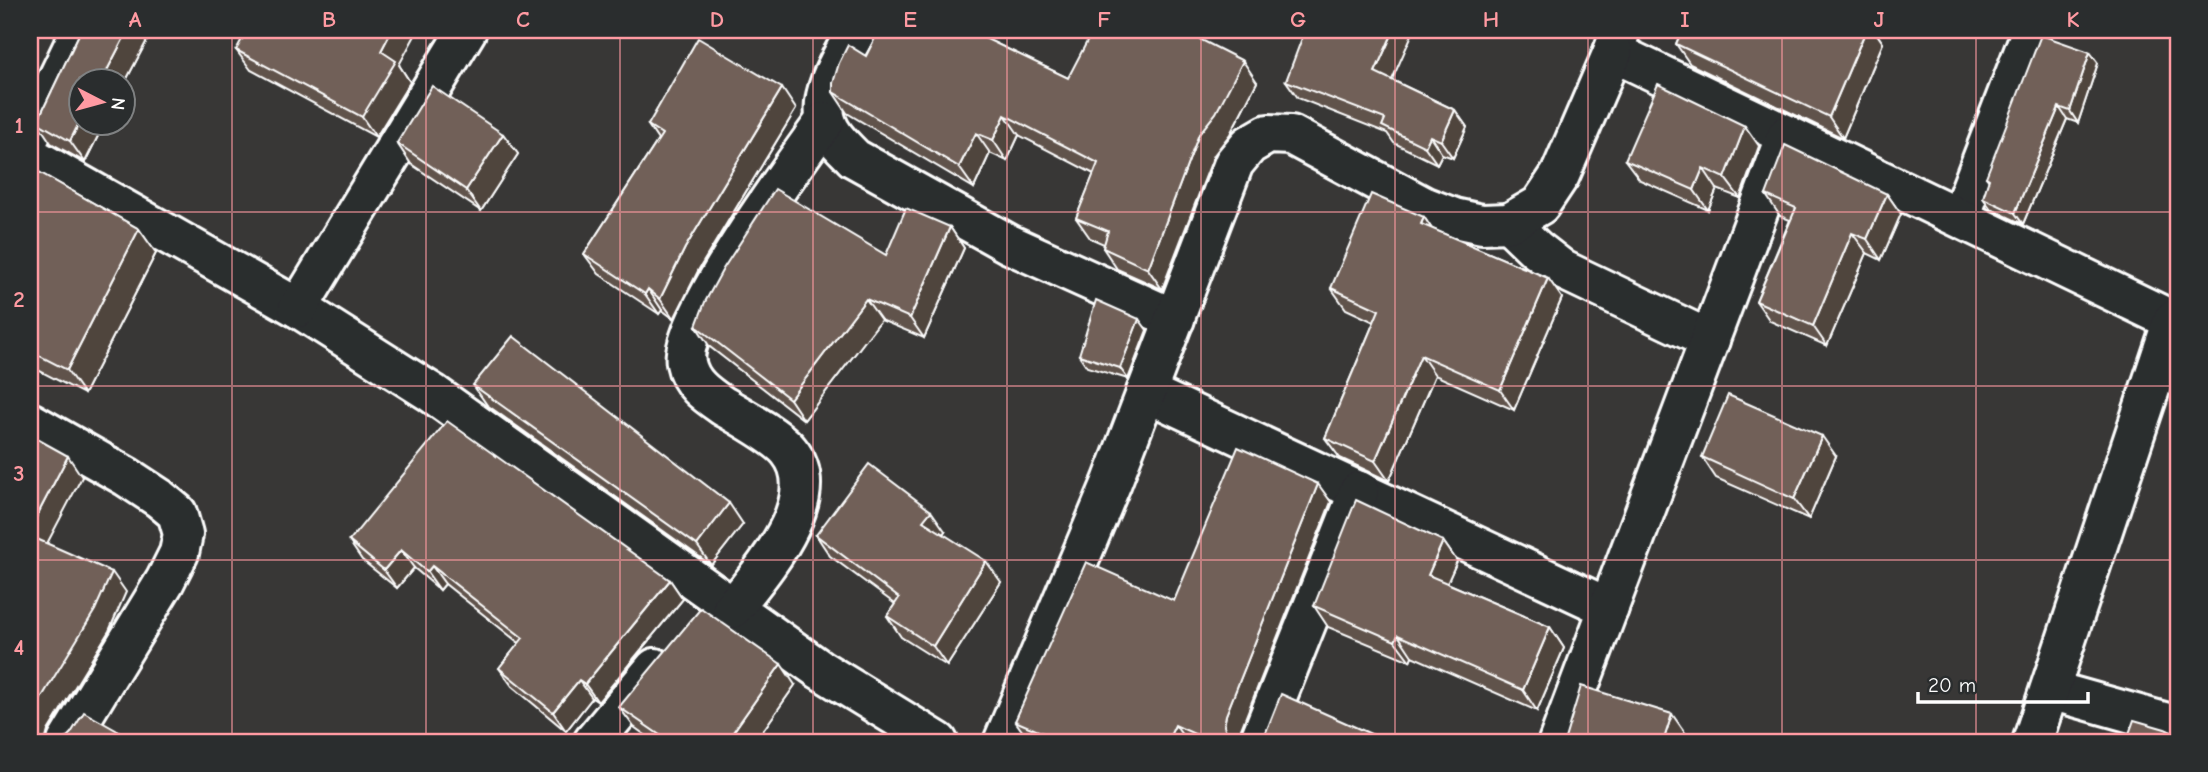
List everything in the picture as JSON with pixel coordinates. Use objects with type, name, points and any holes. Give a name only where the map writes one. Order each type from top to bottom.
[{"type":"street","points":[[30,136],[81,30]]},
{"type":"street","points":[[298,307],[467,30]]},
{"type":"street","points":[[857,30],[840,60],[826,94],[825,121],[834,138],[854,158],[1009,244],[1175,319]]},
{"type":"street","points":[[1959,217],[2032,30]]},
{"type":"street","points":[[1003,742],[1112,482],[1234,163],[1248,145],[1268,134],[1291,135],[1423,206],[1454,218],[1482,224],[1509,223],[1540,205],[1560,175],[1617,41],[1787,135],[2176,322],[2032,742]]},
{"type":"street","points":[[593,742],[706,615],[774,555],[789,526],[802,490],[802,473],[789,450],[706,394],[692,381],[685,361],[689,340],[702,307],[734,254],[825,121]]},
{"type":"street","points":[[1558,742],[1787,135]]},
{"type":"street","points":[[30,156],[298,307],[432,393],[706,615],[818,669],[939,742]]},
{"type":"street","points":[[1509,223],[1563,270],[1710,340]]},
{"type":"street","points":[[1146,392],[1609,608]]},
{"type":"street","points":[[30,422],[159,498],[177,513],[183,534],[179,553],[165,581],[67,742]]},
{"type":"street","points":[[1259,742],[1359,491]]},
{"type":"street","points":[[2050,690],[2178,726]]},
{"type":"building","points":[[81,30],[128,30],[109,66],[66,66],[66,136],[72,136],[70,141],[37,122]]},
{"type":"building","points":[[247,30],[392,30],[381,51],[396,61],[362,117],[236,50]]},
{"type":"building","points":[[879,30],[968,30],[1068,78],[1093,30],[1182,30],[1243,61],[1216,113],[1199,134],[1148,269],[1103,248],[1108,231],[1076,218],[1098,163],[1005,115],[993,140],[976,133],[959,167],[833,92],[839,63],[848,45],[866,56]]},
{"type":"building","points":[[1305,30],[1394,30],[1375,72],[1455,110],[1441,141],[1430,136],[1425,147],[1382,126],[1385,119],[1286,81]]},
{"type":"building","points":[[1682,30],[1866,30],[1829,117],[1676,44]]},
{"type":"building","points":[[2041,35],[2090,52],[2070,111],[2059,107],[2015,213],[1983,198],[1989,179],[1986,177]]},
{"type":"building","points":[[698,38],[782,88],[685,248],[660,299],[648,289],[645,294],[584,254],[662,134],[648,125]]},
{"type":"building","points":[[1658,84],[1745,126],[1725,178],[1703,168],[1694,190],[1625,160]]},
{"type":"building","points":[[432,86],[503,134],[466,190],[397,143]]},
{"type":"building","points":[[1785,145],[1887,194],[1867,239],[1852,233],[1813,326],[1756,301],[1796,208],[1766,195]]},
{"type":"building","points":[[30,167],[139,229],[67,370],[30,351]]},
{"type":"building","points":[[775,189],[886,255],[906,208],[950,227],[910,318],[866,299],[790,399],[696,326],[705,302],[723,269]]},
{"type":"building","points":[[1371,194],[1424,217],[1421,224],[1548,278],[1500,390],[1421,355],[1375,461],[1325,438],[1379,310],[1331,288]]},
{"type":"building","points":[[1096,300],[1139,319],[1120,368],[1079,355]]},
{"type":"building","points":[[513,336],[729,503],[697,545],[473,385]]},
{"type":"building","points":[[1728,395],[1822,436],[1794,499],[1702,457]]},
{"type":"building","points":[[447,421],[670,580],[585,684],[579,680],[553,712],[499,668],[523,638],[432,566],[427,572],[401,550],[384,570],[349,541]]},
{"type":"building","points":[[30,435],[68,456],[30,529]]},
{"type":"building","points":[[1238,447],[1318,484],[1226,715],[1224,726],[1228,736],[1236,742],[1212,742],[1175,725],[1167,742],[1064,742],[1015,721],[1086,562],[1174,601]]},
{"type":"building","points":[[869,464],[931,511],[923,521],[986,561],[933,646],[887,616],[899,598],[816,535]]},
{"type":"building","points":[[1356,500],[1443,541],[1428,575],[1550,627],[1523,690],[1398,635],[1395,641],[1314,606]]},
{"type":"building","points":[[30,536],[112,572],[95,610],[34,710],[31,722],[34,733],[42,741],[48,742],[30,742]]},
{"type":"building","points":[[701,608],[781,664],[726,742],[670,742],[619,707]]},
{"type":"building","points":[[1581,686],[1672,714],[1663,742],[1564,742]]},
{"type":"building","points":[[1281,694],[1389,742],[1255,742],[1266,732]]},
{"type":"building","points":[[84,712],[137,742],[57,742],[63,741],[71,733]]},
{"type":"building","points":[[2134,720],[2178,735],[2178,742],[2126,742]]},
{"type":"building","points":[[1413,737],[1426,742],[1411,742]]}]
